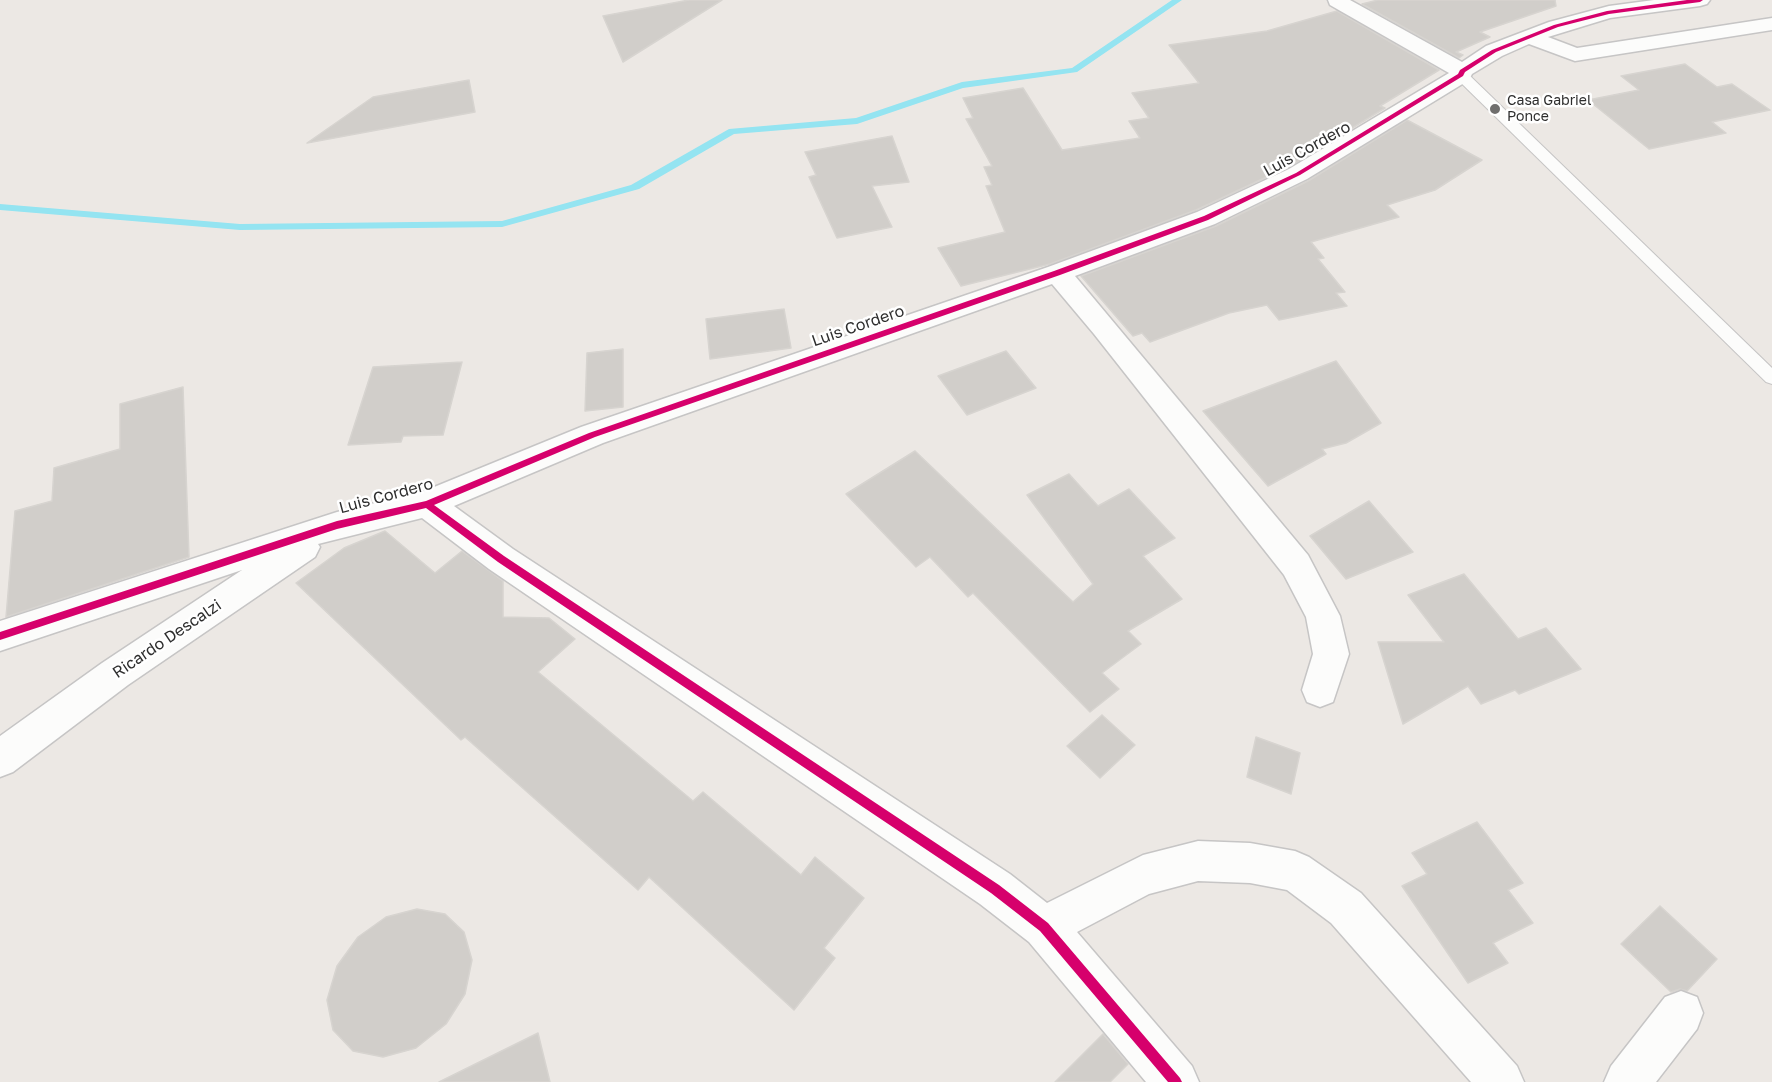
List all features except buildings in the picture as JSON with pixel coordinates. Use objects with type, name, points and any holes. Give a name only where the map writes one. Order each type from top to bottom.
[{"type":"street","name":"Luis Cordero","points":[[0,636],[337,525],[427,504],[592,435],[1057,273],[1206,218],[1298,174],[1494,51],[1556,26],[1609,12],[1700,0]]},
{"type":"street","points":[[1337,1],[1462,73]]},
{"type":"street","points":[[1529,37],[1575,55],[1772,24]]},
{"type":"street","points":[[1057,273],[1112,336],[1296,565],[1323,616],[1331,654],[1320,690]]},
{"type":"street","points":[[427,504],[501,559],[994,889],[1044,927],[1176,1082]]},
{"type":"street","name":"Ricardo Descalzi","points":[[0,759],[115,674],[337,525]]},
{"type":"street","points":[[1044,927],[1143,875],[1198,861],[1250,863],[1294,871],[1346,908],[1501,1082]]},
{"type":"street","points":[[1627,1082],[1681,1013]]},
{"type":"lane","points":[[1462,73],[1772,378]]},
{"type":"waterway","points":[[0,207],[240,227],[502,224],[635,187],[732,131],[857,121],[962,85],[1074,70],[1178,0]]},
{"type":"cycle path","points":[[0,636],[337,525],[427,504],[592,435],[1057,273],[1206,218],[1298,174],[1461,75],[1462,71],[1494,51],[1556,26],[1609,12],[1700,0]]},
{"type":"cycle path","points":[[427,504],[501,559],[995,889],[1044,927],[1176,1082]]},
{"type":"place","name":"Casa Gabriel Ponce","points":[[1495,109]]}]
